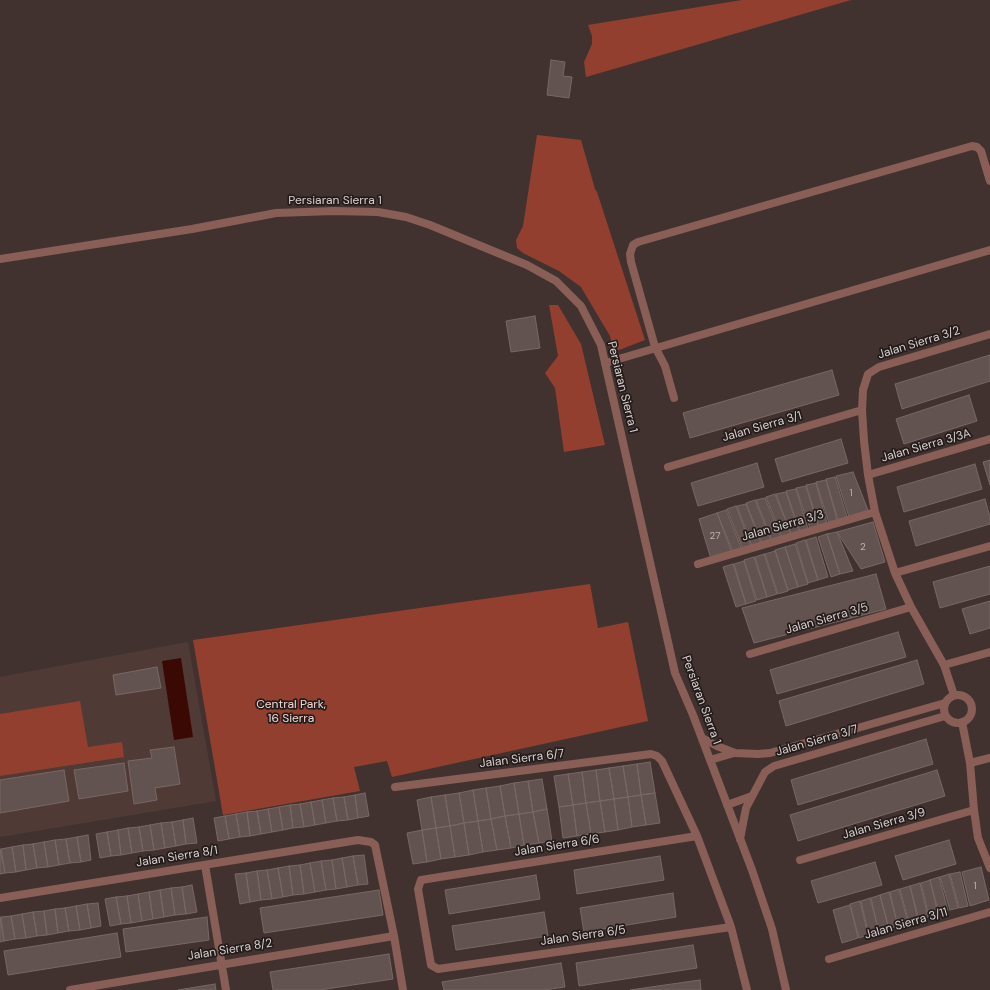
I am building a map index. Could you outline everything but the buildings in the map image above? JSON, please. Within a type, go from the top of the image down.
[{"type":"street","points":[[674,398],[665,366],[655,347],[631,262],[630,249],[633,245],[638,242],[972,146],[977,147],[981,151],[990,180]]},
{"type":"street","name":"Persiaran Sierra 1","points":[[0,259],[192,229],[276,213],[334,211],[378,212],[406,217],[430,225],[527,265],[556,281],[581,306],[601,345],[675,673],[702,738],[772,929],[786,990]]},
{"type":"street","points":[[604,363],[990,250]]},
{"type":"street","name":"Jalan Sierra 3/2","points":[[954,695],[944,665],[911,607],[895,574],[875,512],[868,475],[864,441],[862,410],[863,390],[868,374],[880,367],[990,334]]},
{"type":"street","name":"Jalan Sierra 3/1","points":[[668,467],[862,410]]},
{"type":"street","name":"Jalan Sierra 3/3A","points":[[868,475],[990,440]]},
{"type":"street","name":"Jalan Sierra 3/3","points":[[698,564],[875,512]]},
{"type":"street","points":[[895,574],[990,546]]},
{"type":"street","name":"Jalan Sierra 3/5","points":[[750,654],[911,607]]},
{"type":"street","points":[[944,665],[990,652]]},
{"type":"street","points":[[954,695],[959,695],[968,699],[972,707],[970,716],[962,722],[953,722],[945,716],[945,703],[954,695]]},
{"type":"street","name":"Jalan Sierra 3/7","points":[[702,738],[735,753],[770,753],[945,703]]},
{"type":"street","name":"Jalan Sierra 3/7","points":[[740,839],[746,808],[765,772],[774,766],[945,716]]},
{"type":"street","points":[[885,720],[888,733]]},
{"type":"street","points":[[962,722],[970,763],[978,838],[989,864]]},
{"type":"street","points":[[824,737],[829,750]]},
{"type":"street","points":[[710,760],[735,753]]},
{"type":"street","points":[[770,753],[774,766]]},
{"type":"street","name":"Jalan Sierra 6/7","points":[[395,787],[651,754],[657,756],[662,762],[697,836]]},
{"type":"street","points":[[970,763],[990,758]]},
{"type":"street","points":[[727,804],[752,796]]},
{"type":"street","name":"Jalan Sierra 3/9","points":[[800,860],[974,810]]},
{"type":"street","points":[[697,836],[731,927],[747,990]]},
{"type":"street","name":"Jalan Sierra 6/6","points":[[438,970],[431,965],[418,889],[422,880],[697,836]]},
{"type":"street","name":"Jalan Sierra 8/1","points":[[0,898],[358,840],[371,842],[375,845],[394,936]]},
{"type":"street","points":[[205,865],[226,990]]},
{"type":"street","name":"Jalan Sierra 3/11","points":[[829,959],[990,912]]},
{"type":"street","name":"Jalan Sierra 6/5","points":[[438,970],[731,927]]},
{"type":"street","points":[[394,936],[403,990]]},
{"type":"street","name":"Jalan Sierra 8/2","points":[[70,990],[394,936]]},
{"type":"shaded area","points":[[188,642],[216,801],[0,837],[0,677]]},
{"type":"shaded area","points":[[181,658],[193,737],[174,740],[162,661]]},
{"type":"green space","points":[[742,0],[851,0],[586,77],[584,62],[592,44],[592,36],[588,25]]},
{"type":"green space","points":[[537,135],[581,140],[595,189],[645,340],[619,350],[613,348],[610,336],[581,287],[559,271],[523,253],[517,248],[516,240],[523,226]]},
{"type":"green space","points":[[549,305],[558,305],[581,344],[605,445],[564,452],[555,388],[545,373],[558,356]]},
{"type":"green space","name":"Central Park, 16 Sierra","points":[[590,584],[598,628],[628,622],[648,721],[392,777],[387,761],[354,767],[360,791],[223,815],[193,640]]},
{"type":"green space","points":[[80,701],[88,747],[122,742],[124,757],[0,776],[0,714]]}]
